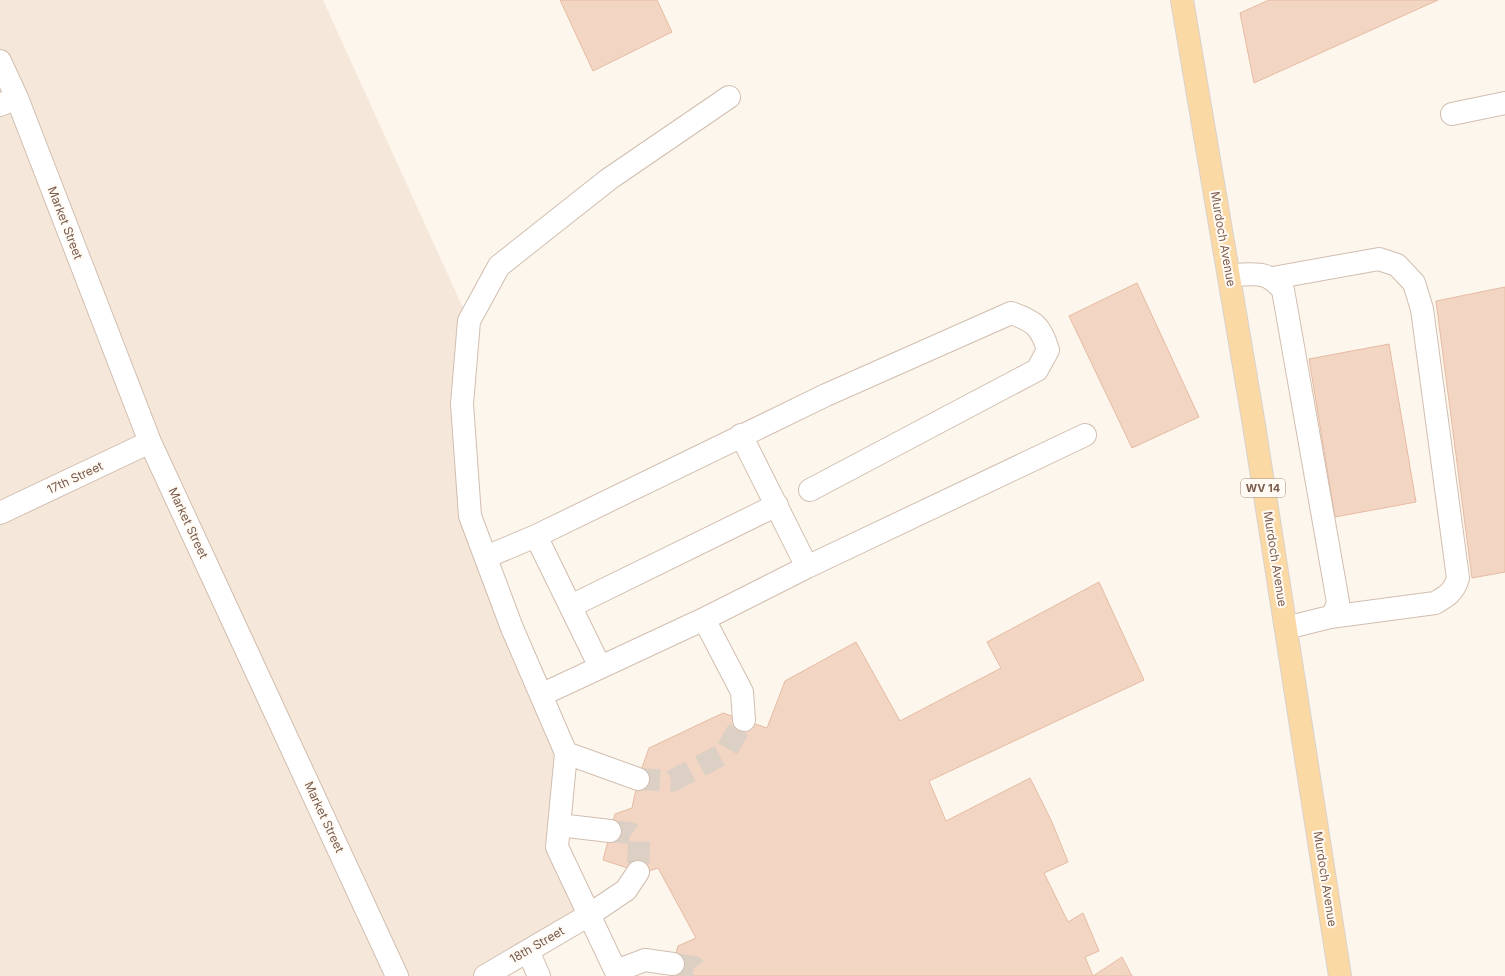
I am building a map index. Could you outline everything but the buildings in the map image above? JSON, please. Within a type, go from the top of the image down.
[{"type":"main road","name":"Murdoch Avenue","points":[[1182,0],[1230,275],[1340,976]]},
{"type":"street","name":"Market Street","points":[[0,61],[8,102],[150,442],[397,976]]},
{"type":"street","points":[[673,964],[645,960],[617,974],[557,847],[566,753],[512,628],[470,516],[463,412],[469,321],[499,266],[609,179],[729,98]]},
{"type":"street","points":[[1452,114],[1505,103]]},
{"type":"street","points":[[1230,275],[1262,274],[1274,278],[1380,259],[1397,265],[1414,283],[1422,309],[1458,578],[1455,588],[1447,596],[1435,603],[1330,617],[1286,628]]},
{"type":"street","points":[[1274,278],[1283,290],[1288,308],[1338,602],[1335,611],[1330,617]]},
{"type":"street","points":[[486,557],[536,536],[826,395],[1011,313],[1029,319],[1043,333],[1048,350],[1037,370],[810,490]]},
{"type":"street","points":[[541,695],[704,619],[807,567],[1085,434]]},
{"type":"street","points":[[741,435],[807,567]]},
{"type":"street","name":"17th Street","points":[[0,513],[150,442]]},
{"type":"street","points":[[571,606],[777,505]]},
{"type":"street","points":[[536,536],[600,667]]},
{"type":"street","points":[[704,619],[742,692],[744,720]]},
{"type":"street","points":[[566,753],[638,779]]},
{"type":"street","points":[[559,825],[610,831]]},
{"type":"street","name":"18th Street","points":[[485,976],[589,915],[626,890],[638,872]]},
{"type":"street","points":[[528,951],[539,976]]},
{"type":"shaded area","points":[[0,0],[323,0],[469,321],[470,516],[566,753],[557,847],[589,915],[485,976],[0,976]]},
{"type":"tunnel","points":[[638,779],[672,781],[725,753],[744,720]]},
{"type":"tunnel","points":[[610,831],[630,833],[639,840],[638,872]]},
{"type":"tunnel","points":[[673,964],[694,967],[700,976]]}]
